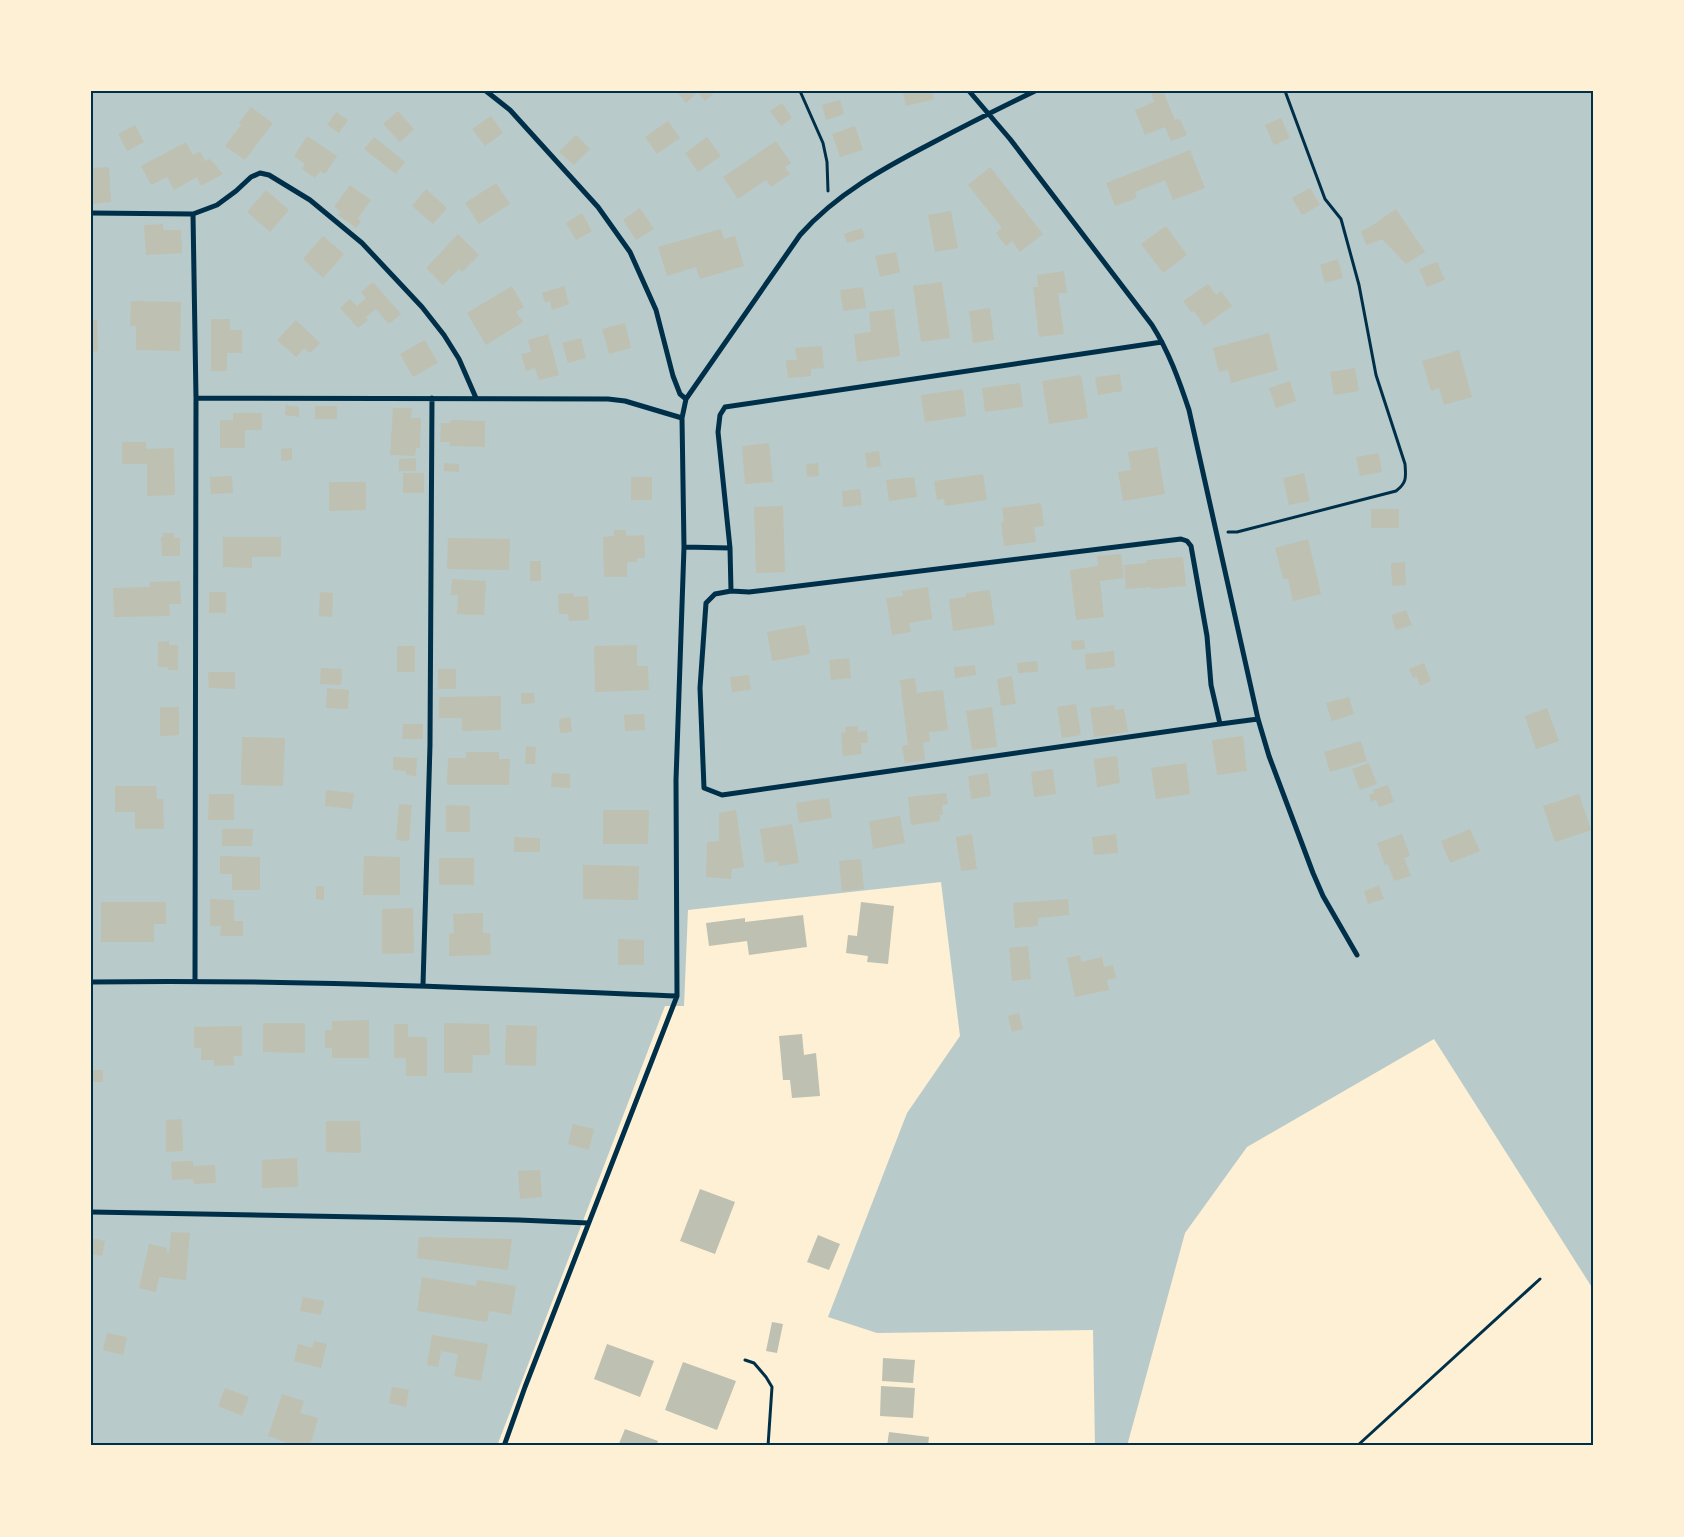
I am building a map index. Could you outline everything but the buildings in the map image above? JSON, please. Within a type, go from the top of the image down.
[{"type":"street","points":[[486,91],[510,110],[598,207],[630,252],[656,310],[673,376],[680,394],[686,399]]},
{"type":"street","points":[[504,1446],[588,1223],[677,996],[676,780],[684,547],[682,418],[686,399],[800,235],[815,218],[872,176],[988,113],[1035,91]]},
{"type":"street","points":[[973,93],[1146,317],[1162,342],[1178,375],[1189,410],[1258,718],[1269,756],[1323,896],[1357,955]]},
{"type":"street","points":[[91,213],[193,214],[217,205],[251,177],[260,173],[269,174],[310,200],[362,243],[422,307],[444,335],[459,359],[476,398]]},
{"type":"street","points":[[193,214],[196,398],[195,980]]},
{"type":"street","points":[[731,591],[730,548],[718,432],[720,414],[725,407],[1162,342]]},
{"type":"street","points":[[196,398],[608,399],[625,400],[682,418]]},
{"type":"street","points":[[423,985],[430,745],[432,398]]},
{"type":"street","points":[[1220,724],[1211,685],[1206,636],[1191,546],[1181,538],[749,592],[731,591],[715,594],[706,603],[700,688],[704,788],[722,795],[1220,724],[1258,718]]},
{"type":"street","points":[[684,547],[730,548]]},
{"type":"street","points":[[91,982],[195,980],[423,985],[677,996]]},
{"type":"street","points":[[91,1212],[588,1223]]},
{"type":"path","points":[[800,91],[823,143],[828,176],[828,207]]},
{"type":"path","points":[[1217,533],[1237,532],[1396,491],[1402,487],[1406,479],[1405,464],[1376,375],[1359,284],[1341,219],[1326,199],[1285,91]]},
{"type":"path","points":[[1357,1446],[1540,1279]]},
{"type":"path","points":[[745,1360],[754,1363],[772,1387],[768,1446]]},
{"type":"shaded area","points":[[91,91],[1593,91],[1593,1289],[1434,1039],[1247,1147],[1185,1233],[1127,1446],[1095,1446],[1093,1330],[877,1333],[828,1317],[907,1113],[960,1036],[941,882],[688,910],[684,1006],[665,1006],[497,1446],[91,1446]]}]
